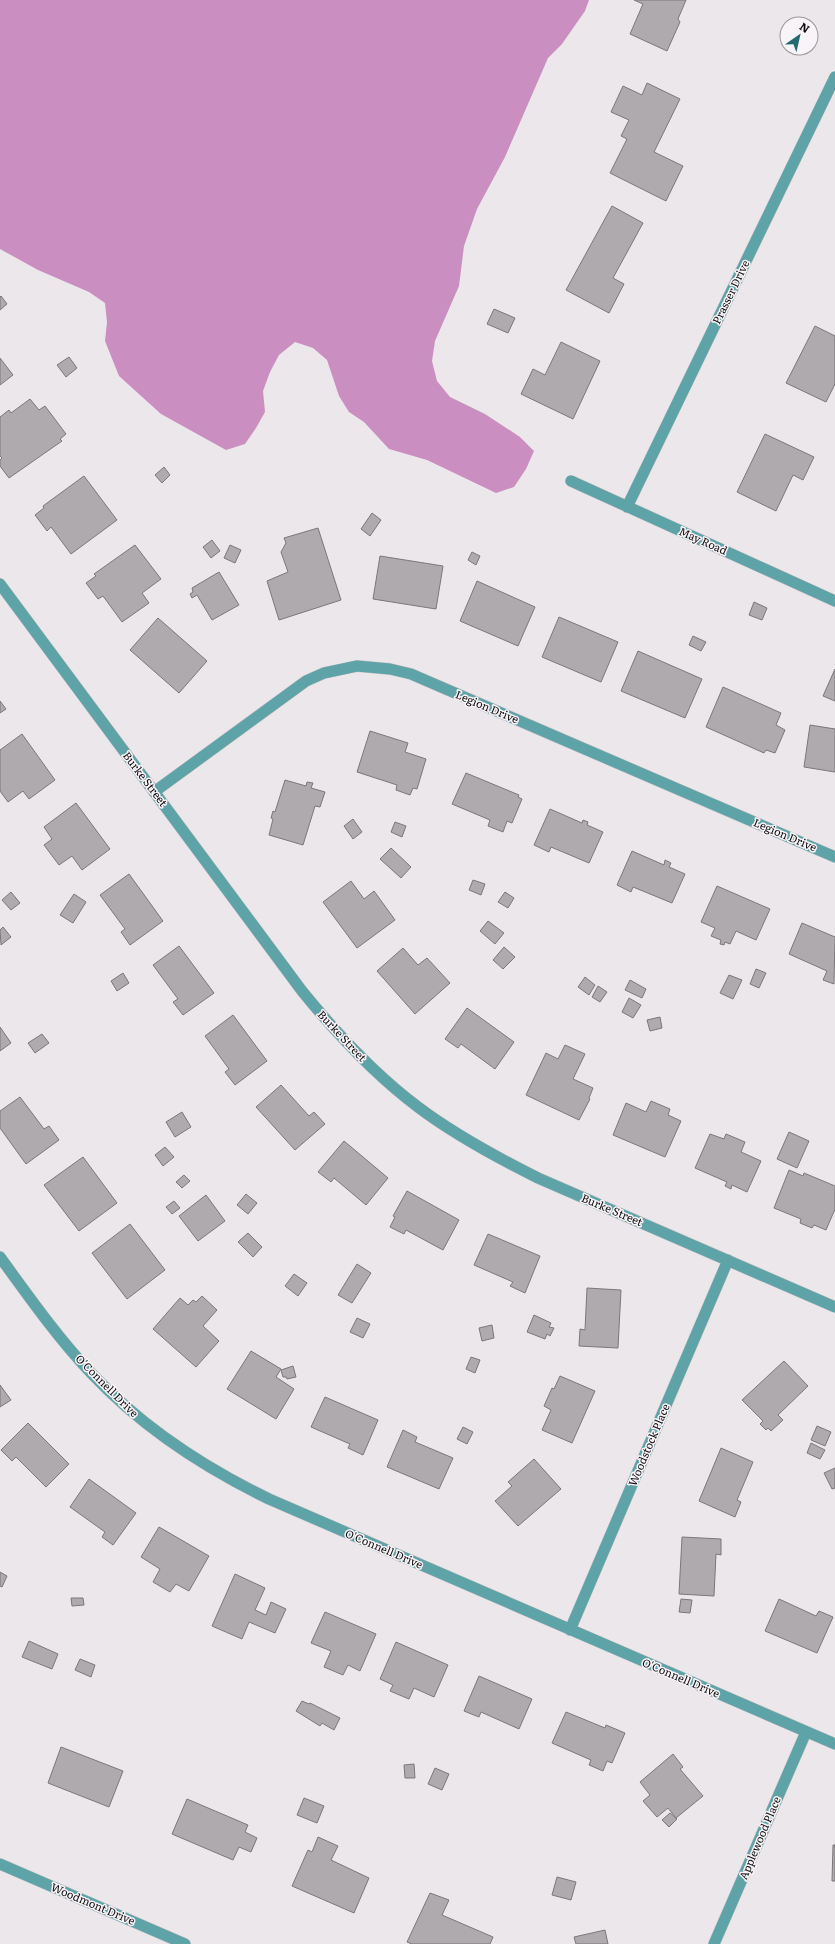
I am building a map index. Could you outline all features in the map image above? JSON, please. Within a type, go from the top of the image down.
[{"type":"street","name":"Prasser Drive","points":[[627,507],[835,77]]},
{"type":"street","name":"May Road","points":[[571,481],[835,601]]},
{"type":"street","name":"Burke Street","points":[[0,584],[302,991],[328,1023],[376,1072],[413,1103],[456,1134],[503,1161],[538,1178],[835,1307]]},
{"type":"street","name":"Legion Drive","points":[[154,792],[306,681],[340,669],[357,666],[373,667],[411,674],[835,856]]},
{"type":"street","name":"O'Connell Drive","points":[[0,1257],[46,1319],[92,1374],[146,1424],[205,1466],[269,1499],[835,1744]]},
{"type":"street","name":"Woodstock Place","points":[[570,1630],[728,1260]]},
{"type":"street","name":"Applewood Place","points":[[714,1944],[806,1732]]},
{"type":"street","name":"Woodmont Drive","points":[[0,1864],[185,1944]]},
{"type":"shaded area","points":[[0,0],[589,0],[585,11],[562,44],[548,58],[505,157],[477,209],[464,246],[459,286],[435,341],[432,361],[437,381],[450,397],[485,414],[520,437],[534,451],[526,469],[514,487],[496,493],[427,460],[389,449],[364,422],[349,412],[339,396],[327,360],[313,348],[295,342],[279,355],[270,372],[263,391],[265,412],[256,428],[245,444],[226,450],[161,414],[119,376],[105,341],[107,322],[105,303],[89,292],[38,270],[0,249]]},
{"type":"building","points":[[634,0],[686,0],[678,19],[680,22],[667,51],[630,34],[643,4]]},
{"type":"building","points":[[647,83],[680,99],[654,152],[683,166],[666,201],[610,173],[627,139],[621,136],[629,120],[611,112],[623,86],[642,95]]},
{"type":"building","points":[[612,206],[643,223],[613,278],[624,284],[609,313],[566,290]]},
{"type":"building","points":[[1,296],[7,304],[0,310],[0,297]]},
{"type":"building","points":[[494,309],[515,318],[508,333],[487,324]]},
{"type":"building","points":[[815,326],[835,336],[835,384],[826,402],[786,383]]},
{"type":"building","points":[[561,342],[600,361],[573,419],[521,394],[533,369],[545,375]]},
{"type":"building","points":[[69,357],[77,368],[66,377],[57,365]]},
{"type":"building","points":[[0,358],[13,375],[0,385]]},
{"type":"building","points":[[30,399],[39,410],[45,406],[66,434],[60,439],[62,441],[9,478],[0,466],[0,460],[2,458],[0,456],[0,417],[9,410],[11,413]]},
{"type":"building","points":[[765,434],[814,457],[803,480],[793,475],[776,511],[737,492]]},
{"type":"building","points":[[164,467],[170,475],[162,483],[155,475]]},
{"type":"building","points":[[84,476],[117,520],[71,554],[51,527],[47,531],[35,515],[44,508],[43,506]]},
{"type":"building","points":[[372,513],[381,520],[370,536],[361,529]]},
{"type":"building","points":[[318,528],[341,600],[279,620],[267,581],[288,572],[281,552],[286,543],[284,538]]},
{"type":"building","points":[[212,540],[220,551],[211,558],[203,547]]},
{"type":"building","points":[[135,545],[161,579],[142,593],[149,603],[122,622],[103,596],[98,599],[86,583],[96,576],[94,574]]},
{"type":"building","points":[[230,545],[241,550],[235,563],[224,558]]},
{"type":"building","points":[[472,552],[480,556],[476,565],[468,560]]},
{"type":"building","points":[[380,556],[443,566],[436,609],[373,599]]},
{"type":"building","points":[[219,572],[239,605],[212,620],[197,595],[192,598],[190,594],[193,592],[192,588]]},
{"type":"building","points":[[477,581],[535,607],[518,646],[460,621]]},
{"type":"building","points":[[754,602],[767,608],[762,620],[749,615]]},
{"type":"building","points":[[559,617],[618,642],[601,682],[542,657]]},
{"type":"building","points":[[158,618],[207,661],[179,693],[130,650]]},
{"type":"building","points":[[693,636],[706,642],[701,651],[689,645]]},
{"type":"building","points":[[638,651],[702,679],[685,718],[621,691]]},
{"type":"building","points":[[835,669],[835,701],[823,696]]},
{"type":"building","points":[[723,687],[781,713],[776,725],[785,730],[775,753],[766,750],[764,753],[706,727]]},
{"type":"building","points":[[0,701],[6,709],[0,713]]},
{"type":"building","points":[[810,725],[835,729],[835,772],[804,767]]},
{"type":"building","points":[[370,731],[408,743],[405,752],[426,759],[417,789],[413,788],[410,795],[396,790],[397,785],[357,772]]},
{"type":"building","points":[[22,734],[55,780],[29,799],[23,791],[8,802],[0,791],[0,750]]},
{"type":"building","points":[[466,773],[519,795],[518,797],[522,799],[512,823],[507,821],[503,832],[488,826],[490,820],[452,804]]},
{"type":"building","points":[[285,780],[306,786],[307,782],[313,783],[311,788],[325,792],[320,807],[315,806],[303,845],[269,835],[273,819],[271,818],[273,811],[275,812]]},
{"type":"building","points":[[76,803],[110,849],[82,870],[72,856],[59,865],[44,845],[52,839],[44,827]]},
{"type":"building","points":[[550,809],[582,823],[583,820],[588,822],[587,825],[603,832],[589,863],[551,847],[549,852],[534,845]]},
{"type":"building","points":[[353,819],[362,832],[353,839],[344,826]]},
{"type":"building","points":[[395,822],[406,826],[402,837],[391,832]]},
{"type":"building","points":[[391,848],[411,867],[401,878],[380,859]]},
{"type":"building","points":[[632,851],[664,865],[665,860],[671,863],[669,867],[685,874],[672,903],[633,887],[631,892],[617,885]]},
{"type":"building","points":[[129,874],[163,921],[130,945],[121,932],[125,929],[100,895]]},
{"type":"building","points":[[473,880],[485,884],[481,895],[469,890]]},
{"type":"building","points":[[351,881],[364,899],[374,891],[395,920],[357,948],[323,902]]},
{"type":"building","points":[[717,886],[770,909],[756,940],[736,931],[730,944],[725,942],[724,945],[720,944],[721,940],[711,936],[715,928],[701,922]]},
{"type":"building","points":[[11,892],[20,903],[11,910],[2,900]]},
{"type":"building","points":[[505,892],[514,898],[508,908],[498,902]]},
{"type":"building","points":[[74,894],[86,902],[73,923],[60,915]]},
{"type":"building","points":[[488,921],[504,933],[495,944],[480,931]]},
{"type":"building","points":[[802,923],[835,937],[834,984],[823,980],[827,971],[789,954]]},
{"type":"building","points":[[3,927],[11,937],[1,945],[0,930]]},
{"type":"building","points":[[179,946],[214,993],[183,1015],[173,1002],[178,999],[153,965]]},
{"type":"building","points":[[504,947],[515,957],[503,969],[493,960]]},
{"type":"building","points":[[403,948],[418,965],[427,958],[450,983],[415,1014],[377,971]]},
{"type":"building","points":[[756,969],[766,973],[759,988],[750,984]]},
{"type":"building","points":[[123,973],[129,983],[117,991],[111,981]]},
{"type":"building","points":[[729,975],[742,980],[733,999],[720,993]]},
{"type":"building","points":[[585,977],[595,985],[589,995],[578,987]]},
{"type":"building","points":[[630,980],[646,989],[642,998],[625,990]]},
{"type":"building","points":[[598,986],[607,992],[600,1002],[592,997]]},
{"type":"building","points":[[629,998],[641,1005],[633,1018],[622,1012]]},
{"type":"building","points":[[467,1008],[514,1042],[495,1069],[461,1044],[458,1048],[445,1039]]},
{"type":"building","points":[[233,1015],[267,1061],[235,1085],[225,1072],[229,1069],[205,1036]]},
{"type":"building","points":[[660,1017],[662,1028],[650,1031],[647,1020]]},
{"type":"building","points":[[0,1027],[11,1043],[0,1051]]},
{"type":"building","points":[[42,1034],[49,1043],[35,1053],[28,1043]]},
{"type":"building","points":[[565,1045],[585,1054],[573,1079],[593,1088],[589,1098],[590,1099],[579,1120],[526,1095],[546,1053],[558,1059]]},
{"type":"building","points":[[281,1085],[309,1116],[314,1112],[325,1124],[295,1150],[256,1107]]},
{"type":"building","points":[[20,1097],[44,1129],[49,1126],[59,1140],[26,1164],[0,1128],[0,1111]]},
{"type":"building","points":[[651,1101],[670,1109],[668,1115],[681,1121],[665,1157],[613,1135],[626,1103],[646,1112]]},
{"type":"building","points":[[182,1112],[191,1127],[175,1137],[166,1122]]},
{"type":"building","points":[[789,1132],[809,1141],[797,1168],[777,1159]]},
{"type":"building","points":[[710,1134],[724,1139],[726,1134],[745,1142],[741,1152],[761,1161],[747,1192],[732,1185],[731,1189],[725,1186],[727,1182],[695,1168]]},
{"type":"building","points":[[344,1141],[388,1178],[366,1205],[334,1178],[331,1182],[318,1172]]},
{"type":"building","points":[[165,1147],[174,1157],[163,1166],[155,1155]]},
{"type":"building","points":[[83,1157],[117,1203],[79,1231],[44,1185]]},
{"type":"building","points":[[789,1170],[803,1176],[804,1173],[835,1186],[835,1209],[826,1230],[814,1225],[812,1228],[800,1223],[801,1219],[774,1208]]},
{"type":"building","points":[[184,1175],[190,1181],[182,1188],[176,1182]]},
{"type":"building","points":[[407,1191],[459,1220],[443,1250],[406,1230],[404,1234],[390,1227],[395,1217],[393,1216]]},
{"type":"building","points":[[246,1194],[257,1203],[248,1214],[237,1205]]},
{"type":"building","points":[[206,1195],[225,1221],[198,1241],[179,1216]]},
{"type":"building","points":[[174,1201],[180,1208],[172,1214],[166,1207]]},
{"type":"building","points":[[130,1224],[165,1270],[127,1299],[92,1253]]},
{"type":"building","points":[[248,1233],[262,1247],[253,1257],[238,1242]]},
{"type":"building","points":[[488,1234],[540,1256],[525,1293],[510,1286],[513,1282],[474,1265]]},
{"type":"building","points":[[357,1264],[371,1273],[352,1303],[338,1295]]},
{"type":"building","points":[[294,1274],[307,1283],[298,1296],[285,1286]]},
{"type":"building","points":[[587,1288],[621,1290],[618,1348],[579,1346],[580,1329],[585,1330]]},
{"type":"building","points":[[202,1296],[217,1310],[203,1326],[219,1341],[196,1367],[153,1329],[180,1298],[188,1305],[193,1300],[196,1302]]},
{"type":"building","points":[[534,1315],[551,1323],[549,1327],[554,1328],[550,1336],[547,1334],[545,1339],[527,1332]]},
{"type":"building","points":[[357,1318],[370,1324],[363,1338],[350,1332]]},
{"type":"building","points":[[492,1325],[494,1338],[482,1341],[479,1328]]},
{"type":"building","points":[[251,1351],[281,1369],[276,1377],[294,1389],[276,1419],[227,1389]]},
{"type":"building","points":[[471,1357],[480,1360],[475,1373],[466,1369]]},
{"type":"building","points":[[784,1361],[808,1386],[778,1415],[783,1420],[771,1431],[768,1428],[766,1430],[760,1424],[763,1421],[742,1400]]},
{"type":"building","points":[[293,1366],[296,1377],[287,1379],[286,1377],[283,1377],[281,1370]]},
{"type":"building","points":[[560,1376],[595,1391],[572,1443],[542,1430],[551,1410],[544,1406],[552,1388],[554,1389]]},
{"type":"building","points":[[0,1385],[11,1400],[0,1407]]},
{"type":"building","points":[[325,1397],[378,1420],[363,1455],[348,1448],[350,1444],[311,1427]]},
{"type":"building","points":[[28,1423],[69,1464],[46,1487],[16,1457],[12,1461],[1,1450]]},
{"type":"building","points":[[817,1426],[831,1432],[825,1446],[811,1440]]},
{"type":"building","points":[[463,1427],[473,1432],[467,1444],[457,1439]]},
{"type":"building","points":[[403,1430],[417,1437],[415,1442],[453,1458],[439,1489],[387,1467]]},
{"type":"building","points":[[811,1443],[825,1450],[820,1459],[807,1453]]},
{"type":"building","points":[[721,1448],[753,1462],[737,1500],[741,1502],[735,1517],[699,1501]]},
{"type":"building","points":[[534,1459],[561,1489],[518,1526],[495,1501],[512,1486],[508,1482]]},
{"type":"building","points":[[835,1468],[835,1488],[832,1489],[824,1473]]},
{"type":"building","points":[[89,1479],[136,1513],[113,1545],[102,1537],[105,1532],[70,1507]]},
{"type":"building","points":[[159,1527],[209,1556],[189,1591],[176,1584],[170,1592],[153,1582],[160,1569],[141,1557]]},
{"type":"building","points":[[682,1537],[721,1539],[721,1555],[716,1554],[714,1596],[679,1594]]},
{"type":"building","points":[[0,1572],[7,1576],[2,1587],[0,1586]]},
{"type":"building","points":[[235,1574],[265,1588],[255,1610],[266,1615],[271,1602],[286,1609],[275,1633],[249,1622],[242,1639],[212,1626]]},
{"type":"building","points":[[71,1598],[83,1598],[84,1605],[72,1606]]},
{"type":"building","points":[[681,1599],[692,1600],[690,1613],[679,1612]]},
{"type":"building","points":[[779,1599],[816,1616],[819,1611],[833,1617],[817,1653],[765,1631]]},
{"type":"building","points":[[325,1612],[376,1634],[360,1671],[348,1665],[343,1675],[324,1667],[331,1651],[311,1643]]},
{"type":"building","points":[[29,1641],[58,1654],[52,1669],[22,1657]]},
{"type":"building","points":[[396,1642],[448,1665],[434,1697],[414,1688],[409,1699],[390,1691],[393,1685],[380,1679]]},
{"type":"building","points":[[80,1659],[95,1665],[91,1677],[75,1670]]},
{"type":"building","points":[[479,1676],[532,1699],[519,1729],[481,1712],[479,1717],[464,1711]]},
{"type":"building","points":[[302,1701],[309,1704],[310,1703],[340,1718],[334,1730],[322,1723],[320,1726],[296,1711]]},
{"type":"building","points":[[566,1712],[605,1728],[606,1725],[625,1733],[612,1763],[607,1761],[603,1771],[589,1765],[591,1760],[552,1743]]},
{"type":"building","points":[[61,1747],[123,1771],[109,1807],[48,1783]]},
{"type":"building","points":[[673,1754],[683,1767],[680,1769],[703,1796],[676,1818],[668,1808],[657,1817],[643,1801],[650,1795],[640,1782]]},
{"type":"building","points":[[414,1764],[415,1778],[405,1778],[404,1765]]},
{"type":"building","points":[[435,1768],[449,1774],[442,1790],[428,1784]]},
{"type":"building","points":[[304,1798],[324,1806],[317,1823],[297,1815]]},
{"type":"building","points":[[187,1799],[248,1825],[245,1832],[257,1838],[251,1852],[239,1847],[233,1860],[172,1834]]},
{"type":"building","points":[[670,1813],[677,1819],[669,1827],[662,1820]]},
{"type":"building","points":[[318,1837],[338,1846],[331,1860],[369,1878],[354,1913],[292,1886],[308,1850],[312,1852]]},
{"type":"building","points":[[833,1845],[835,1845],[835,1881],[832,1881]]},
{"type":"building","points":[[557,1877],[576,1882],[571,1900],[552,1895]]},
{"type":"building","points":[[430,1893],[449,1900],[442,1915],[493,1937],[490,1944],[412,1944],[407,1942]]},
{"type":"building","points":[[605,1930],[608,1944],[576,1944],[574,1937]]}]
